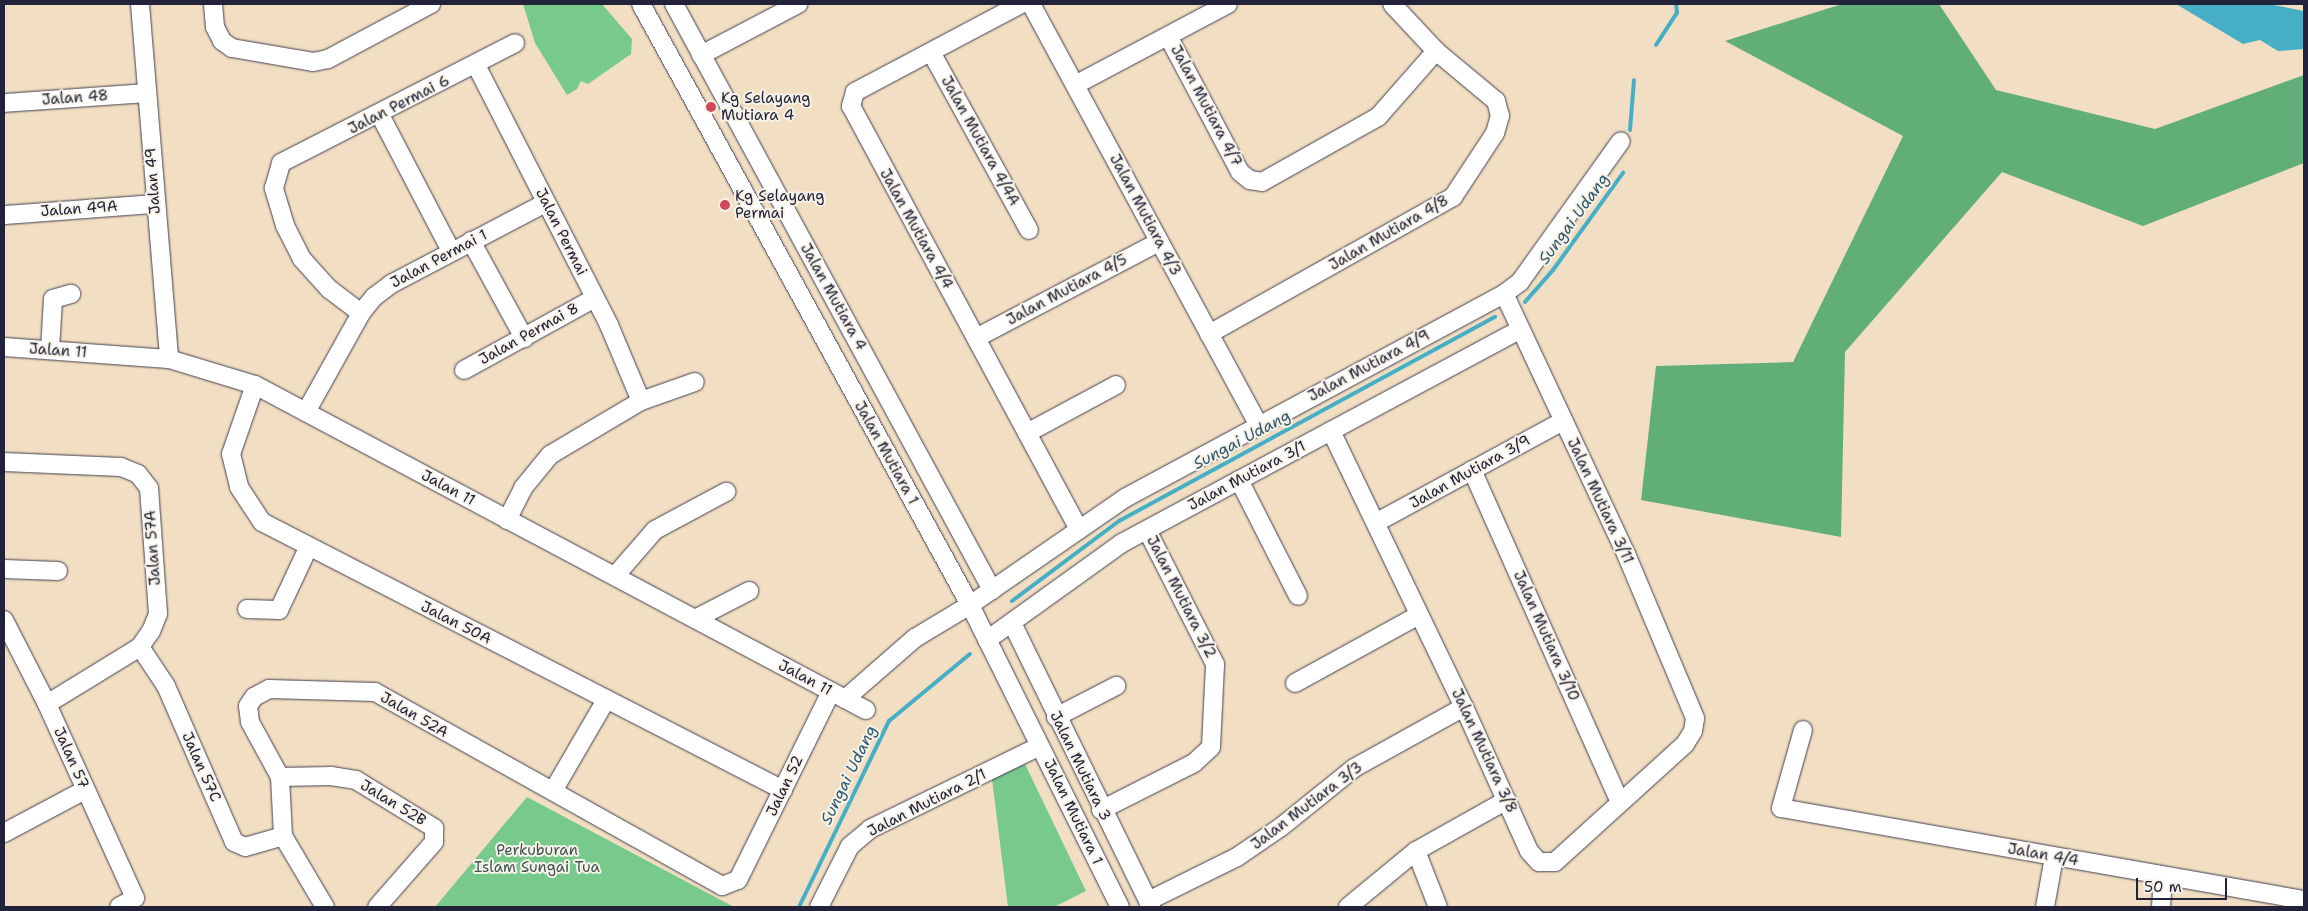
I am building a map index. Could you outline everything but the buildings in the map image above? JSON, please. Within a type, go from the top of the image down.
[{"type":"street","name":"Jalan 49","points":[[140,4],[154,204],[169,359]]},
{"type":"street","points":[[212,4],[215,28],[222,41],[232,48],[313,62],[328,59],[431,4]]},
{"type":"street","name":"Jalan Mutiara 1","points":[[642,4],[970,605],[1120,907]]},
{"type":"street","name":"Jalan Mutiara 4","points":[[674,4],[992,590]]},
{"type":"street","points":[[701,55],[798,4]]},
{"type":"street","name":"Jalan Mutiara 4/4","points":[[1021,4],[855,92],[851,106],[1079,530]]},
{"type":"street","name":"Jalan Mutiara 4/3","points":[[1031,4],[1258,425]]},
{"type":"street","points":[[1075,86],[1228,4]]},
{"type":"street","name":"Jalan Mutiara 4/8","points":[[1209,334],[1453,197],[1495,133],[1500,116],[1496,101],[1436,51],[1392,4]]},
{"type":"street","name":"Jalan Mutiara 4/7","points":[[1168,36],[1240,172],[1250,180],[1262,182],[1378,116],[1436,51]]},
{"type":"street","name":"Jalan Permai 6","points":[[361,313],[330,290],[302,259],[285,225],[274,188],[281,163],[380,115],[515,43]]},
{"type":"street","name":"Jalan Mutiara 4/4A","points":[[931,52],[1028,230]]},
{"type":"street","name":"Jalan Permai","points":[[476,65],[595,298],[641,401]]},
{"type":"street","name":"Jalan 48","points":[[4,103],[146,93]]},
{"type":"street","points":[[380,115],[451,251]]},
{"type":"street","name":"Jalan Mutiara 4/9","points":[[838,696],[915,638],[970,605],[1125,498],[1504,294],[1520,282],[1621,141]]},
{"type":"street","name":"Jalan Permai 1","points":[[306,412],[361,313],[391,284],[545,203]]},
{"type":"street","name":"Jalan 49A","points":[[4,215],[154,204]]},
{"type":"street","points":[[471,241],[524,338]]},
{"type":"street","name":"Jalan Mutiara 4/5","points":[[976,338],[1159,242]]},
{"type":"street","points":[[50,350],[53,299],[71,294]]},
{"type":"street","name":"Jalan Mutiara 3/11","points":[[1504,294],[1519,330],[1627,556],[1692,709]]},
{"type":"street","name":"Jalan Permai 8","points":[[464,370],[595,298]]},
{"type":"street","name":"Jalan Mutiara 3/1","points":[[987,640],[1122,543],[1519,330]]},
{"type":"street","name":"Jalan 11","points":[[4,347],[169,359],[255,385],[866,710]]},
{"type":"street","points":[[507,520],[523,488],[550,455],[641,401],[695,382]]},
{"type":"street","points":[[1027,433],[1116,384]]},
{"type":"street","name":"Jalan 50A","points":[[255,385],[231,454],[239,487],[262,522],[308,548],[783,790]]},
{"type":"street","name":"Jalan Mutiara 3/9","points":[[1377,522],[1563,421]]},
{"type":"street","name":"Jalan Mutiara 3/8","points":[[1331,431],[1377,522],[1534,859],[1545,864],[1555,862],[1691,738],[1694,724],[1692,709]]},
{"type":"street","name":"Jalan 57A","points":[[4,462],[121,467],[138,474],[149,488],[158,614],[140,647],[47,704]]},
{"type":"street","name":"Jalan Mutiara 3/10","points":[[1472,470],[1620,802]]},
{"type":"street","points":[[1239,480],[1298,596]]},
{"type":"street","points":[[614,576],[655,530],[726,492]]},
{"type":"street","name":"Jalan Mutiara 3/2","points":[[1101,810],[1194,763],[1211,747],[1215,664],[1147,530]]},
{"type":"street","points":[[247,609],[279,610],[308,548]]},
{"type":"street","points":[[4,569],[58,571]]},
{"type":"street","points":[[695,619],[749,591]]},
{"type":"street","points":[[1295,683],[1419,615]]},
{"type":"street","name":"Jalan 57","points":[[4,620],[47,704],[135,898],[119,907]]},
{"type":"street","name":"Jalan Mutiara 3","points":[[1012,623],[1101,810],[1149,904]]},
{"type":"street","name":"Jalan 57C","points":[[140,647],[166,686],[234,842],[245,847],[283,836]]},
{"type":"street","points":[[1056,717],[1116,686]]},
{"type":"street","name":"Jalan 52A","points":[[325,907],[283,836],[280,777],[250,722],[248,706],[254,697],[269,689],[375,692],[722,886],[738,880]]},
{"type":"street","name":"Jalan 52","points":[[738,880],[783,790],[838,696]]},
{"type":"street","points":[[553,791],[606,700]]},
{"type":"street","name":"Jalan Mutiara 3/3","points":[[1149,904],[1237,857],[1281,828],[1354,768],[1464,707]]},
{"type":"street","name":"Jalan 4/4","points":[[1803,730],[1781,808],[2164,877],[2260,900],[2304,900]]},
{"type":"street","name":"Jalan Mutiara 2/1","points":[[819,907],[850,846],[870,829],[1040,746]]},
{"type":"street","name":"Jalan 52B","points":[[280,777],[331,776],[356,780],[434,828],[434,842],[377,907]]},
{"type":"street","points":[[4,833],[85,790]]},
{"type":"street","points":[[1348,907],[1416,851],[1507,800]]},
{"type":"street","points":[[1416,851],[1438,907]]},
{"type":"street","points":[[2045,907],[2054,857]]},
{"type":"street","points":[[2162,907],[2164,877]]},
{"type":"green space","points":[[523,4],[602,4],[632,39],[631,54],[588,84],[581,81],[577,89],[567,95],[535,43]]},
{"type":"green space","points":[[1842,4],[1939,4],[1996,90],[2155,129],[2304,75],[2304,163],[2143,226],[2002,172],[1845,352],[1841,537],[1641,500],[1656,366],[1793,362],[1903,136],[1725,41]]},
{"type":"green space","points":[[1025,764],[1086,891],[1054,907],[1008,907],[992,779]]},
{"type":"green space","name":"Perkuburan Islam Sungai Tua","points":[[527,797],[734,907],[435,907]]},
{"type":"water","points":[[2176,4],[2269,4],[2304,11],[2304,49],[2278,51],[2260,40],[2243,44]]},
{"type":"waterway","name":"Sungai Udang","points":[[1656,45],[1677,13],[1676,4]]},
{"type":"waterway","name":"Sungai Udang","points":[[1630,130],[1634,80]]},
{"type":"waterway","name":"Sungai Udang","points":[[1525,302],[1553,270],[1623,173]]},
{"type":"waterway","name":"Sungai Udang","points":[[1012,601],[1119,521],[1495,317]]},
{"type":"waterway","name":"Sungai Udang","points":[[799,907],[889,721],[970,654]]},
{"type":"place","name":"Kg Selayang Mutiara 4","points":[[711,107]]},
{"type":"place","name":"Kg Selayang Permai","points":[[725,205]]}]
